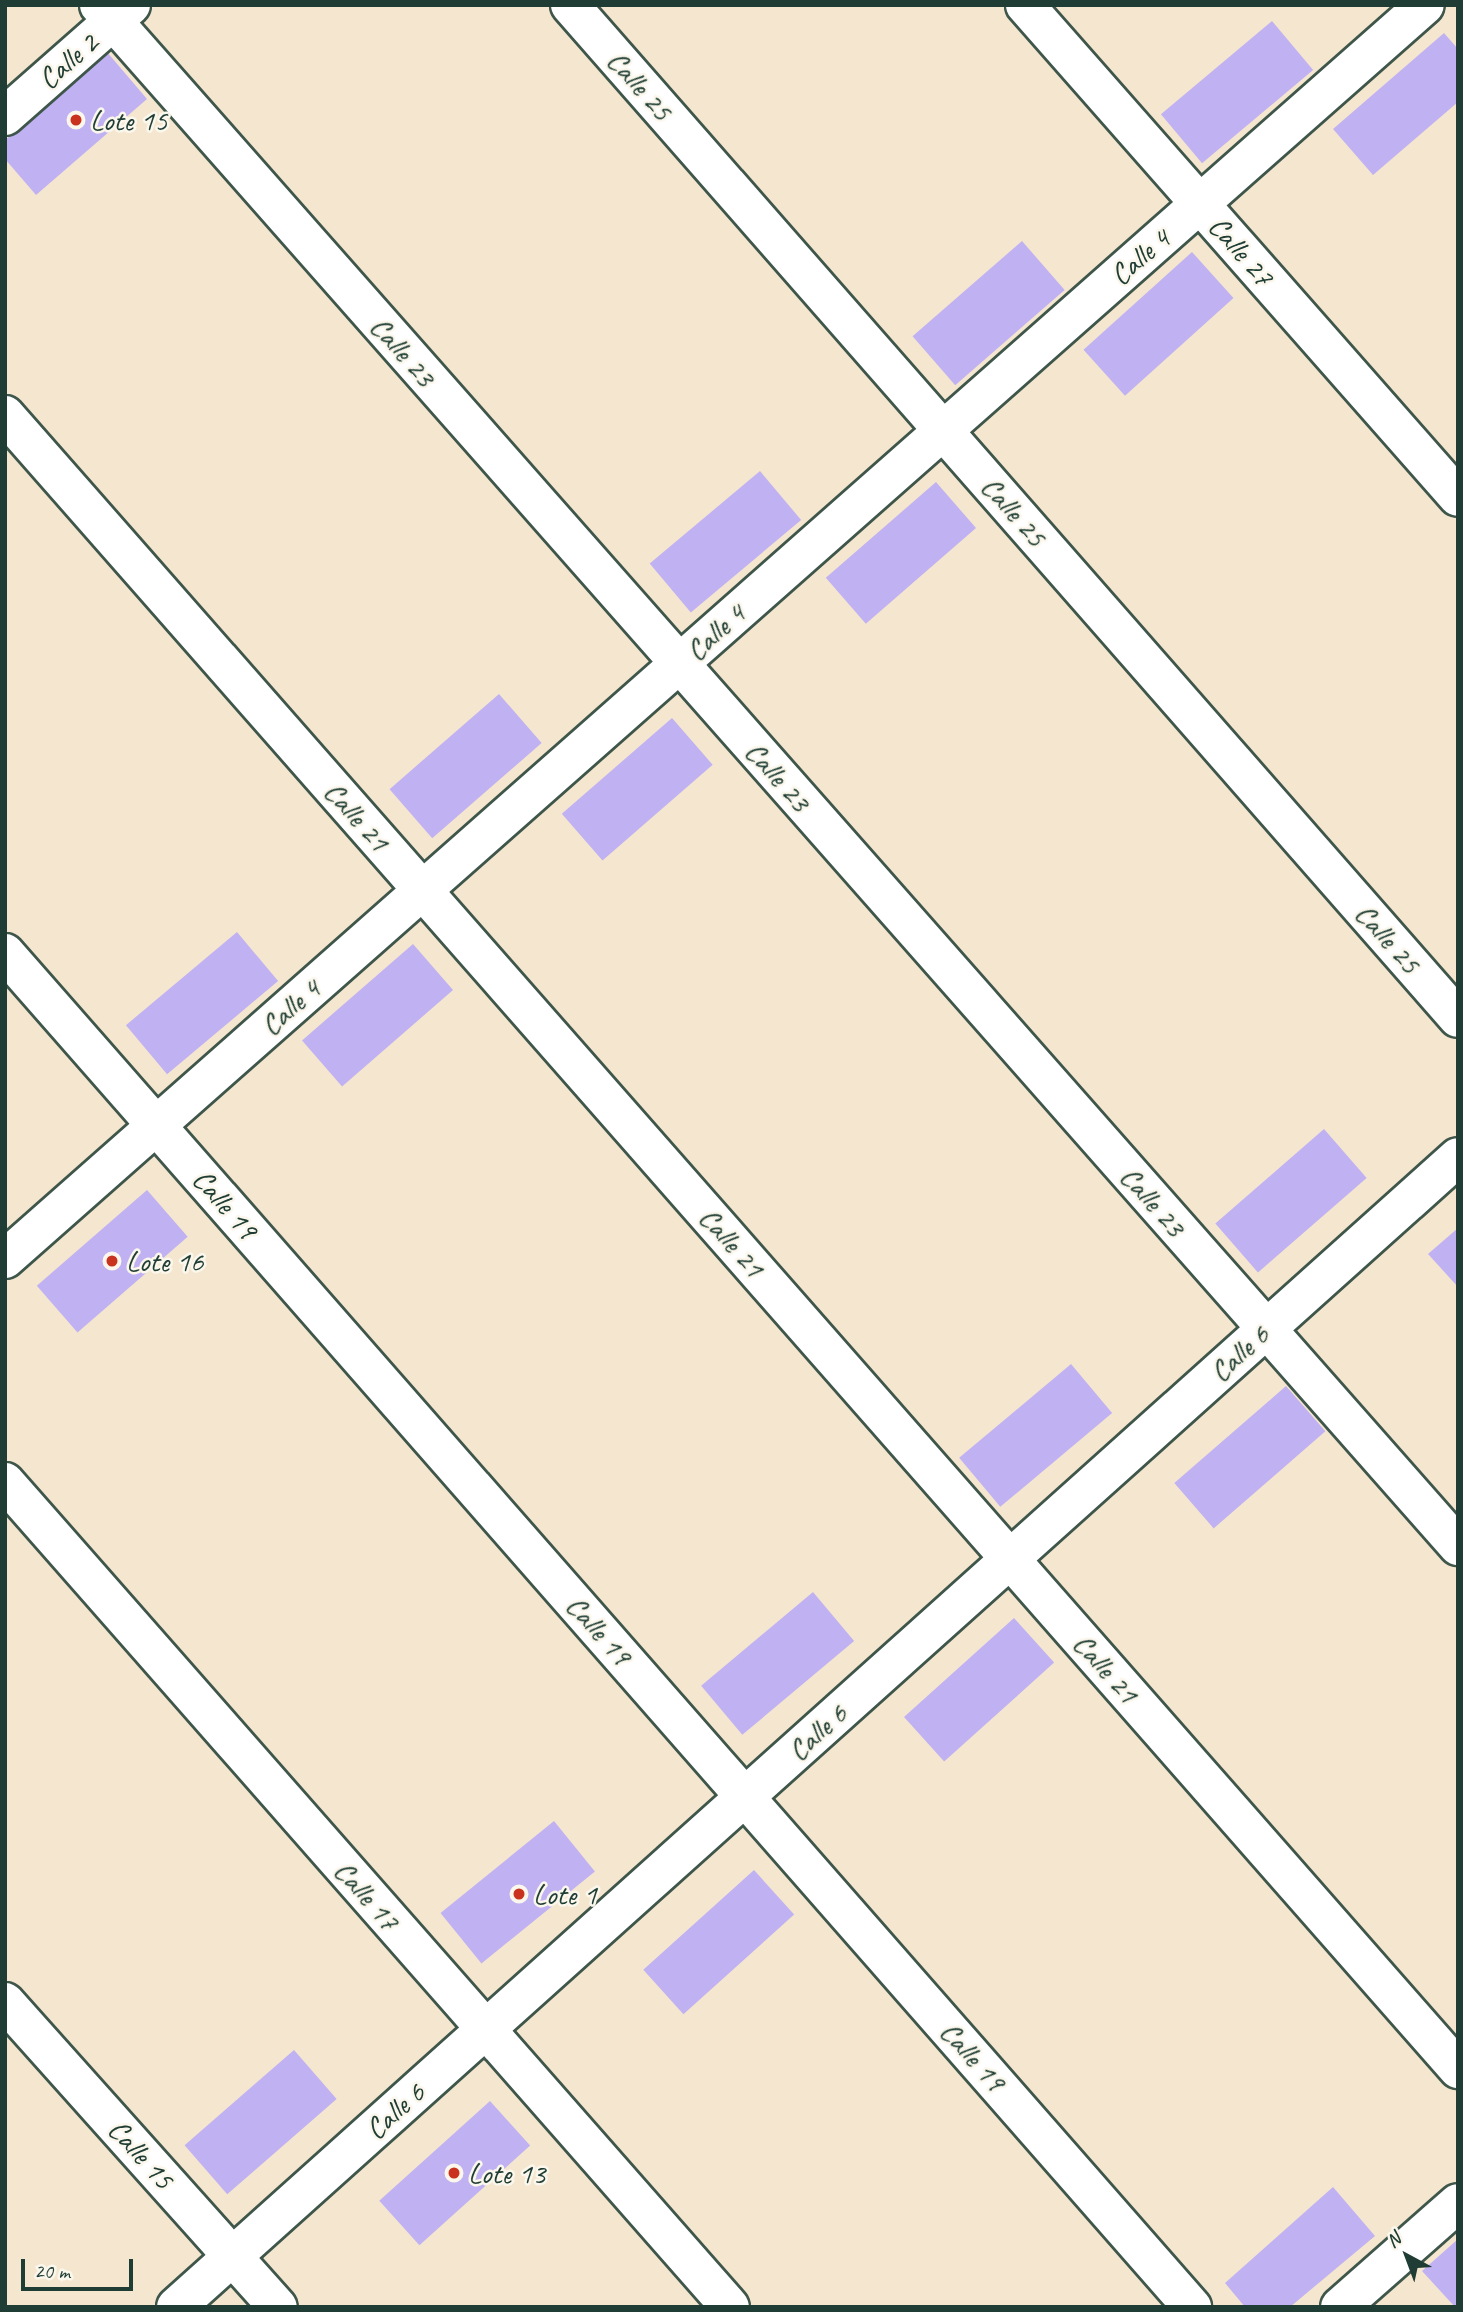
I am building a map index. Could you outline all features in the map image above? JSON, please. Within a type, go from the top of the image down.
[{"type":"street","name":"Calle 25","points":[[570,5],[1458,1018]]},
{"type":"street","name":"Calle 27","points":[[1025,5],[1458,498]]},
{"type":"street","name":"Calle 4","points":[[5,1259],[1425,5]]},
{"type":"street","name":"Calle 2","points":[[5,116],[114,11]]},
{"type":"street","name":"Calle 23","points":[[114,11],[679,664],[1458,1546]]},
{"type":"street","name":"Calle 21","points":[[5,415],[1458,2069]]},
{"type":"street","name":"Calle 19","points":[[5,953],[1192,2307]]},
{"type":"street","name":"Calle 6","points":[[176,2307],[1458,1157]]},
{"type":"street","name":"Calle 17","points":[[5,1482],[730,2307]]},
{"type":"street","name":"Calle 15","points":[[5,2002],[278,2307]]},
{"type":"street","points":[[1340,2307],[1458,2203]]},
{"type":"building","points":[[1272,21],[1313,70],[1202,163],[1161,114]]},
{"type":"building","points":[[1444,33],[1458,49],[1458,102],[1373,175],[1333,129]]},
{"type":"building","name":"Lote 15","points":[[107,52],[147,99],[36,195],[5,159],[5,140]]},
{"type":"building","points":[[1022,241],[1065,290],[955,385],[913,336]]},
{"type":"building","points":[[1192,252],[1233,298],[1125,396],[1084,350]]},
{"type":"building","points":[[760,471],[801,520],[691,613],[650,564]]},
{"type":"building","points":[[936,482],[976,528],[866,624],[826,578]]},
{"type":"building","points":[[499,694],[542,743],[432,838],[390,789]]},
{"type":"building","points":[[672,718],[713,765],[602,861],[562,814]]},
{"type":"building","points":[[237,932],[278,981],[167,1074],[126,1025]]},
{"type":"building","points":[[413,944],[453,990],[342,1086],[302,1040]]},
{"type":"building","points":[[1324,1129],[1367,1178],[1258,1273],[1215,1223]]},
{"type":"building","name":"Lote 16","points":[[147,1190],[188,1237],[77,1333],[37,1286]]},
{"type":"building","points":[[1458,1228],[1458,1287],[1428,1254]]},
{"type":"building","points":[[1071,1364],[1112,1413],[1000,1507],[959,1458]]},
{"type":"building","points":[[1286,1386],[1325,1431],[1214,1528],[1174,1483]]},
{"type":"building","points":[[813,1592],[854,1641],[742,1735],[701,1686]]},
{"type":"building","points":[[1014,1618],[1054,1663],[944,1762],[904,1717]]},
{"type":"building","name":"Lote 1","points":[[554,1821],[595,1872],[481,1963],[441,1913]]},
{"type":"building","points":[[754,1870],[794,1915],[683,2014],[643,1970]]},
{"type":"building","points":[[294,2050],[337,2099],[227,2194],[185,2145]]},
{"type":"building","name":"Lote 13","points":[[490,2101],[530,2146],[419,2245],[379,2201]]},
{"type":"building","points":[[1333,2187],[1375,2236],[1290,2307],[1245,2307],[1225,2283]]},
{"type":"building","points":[[1458,2239],[1458,2307],[1455,2307],[1422,2271]]},
{"type":"place","name":"Lote 15","points":[[76,120]]},
{"type":"place","name":"Lote 16","points":[[112,1261]]},
{"type":"place","name":"Lote 1","points":[[519,1894]]},
{"type":"place","name":"Lote 13","points":[[454,2173]]}]
